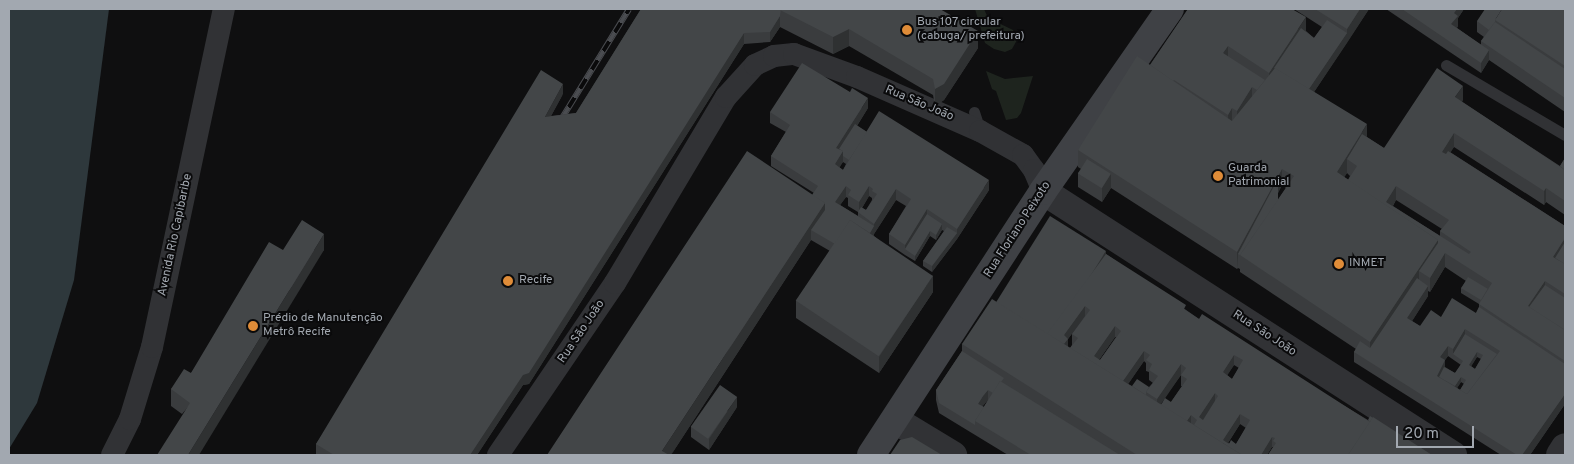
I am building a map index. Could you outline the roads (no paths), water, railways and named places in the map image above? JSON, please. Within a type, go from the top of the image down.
[{"type":"main road","name":"Rua Floriano Peixoto","points":[[871,455],[1043,191],[1170,9]]},
{"type":"street","name":"Avenida Rio Capibaribe","points":[[112,455],[130,419],[152,347],[224,9]]},
{"type":"street","name":"Rua São João","points":[[498,455],[615,283],[726,97],[755,65],[774,56],[794,54],[977,121],[1023,155],[1034,170],[1043,191],[1453,455]]},
{"type":"street","points":[[895,420],[953,455]]},
{"type":"street","points":[[1560,455],[1565,447]]},
{"type":"lane","points":[[1446,65],[1565,135]]},
{"type":"railway","points":[[557,126],[629,9]]},
{"type":"place","name":"Bus 107 circular (cabuga/ prefeitura)","points":[[907,30]]},
{"type":"place","name":"Guarda Patrimonial","points":[[1218,176]]},
{"type":"place","name":"INMET","points":[[1339,264]]},
{"type":"place","name":"Recife","points":[[508,281]]},
{"type":"place","name":"Prédio de Manutenção Metrô Recife","points":[[253,326]]}]
